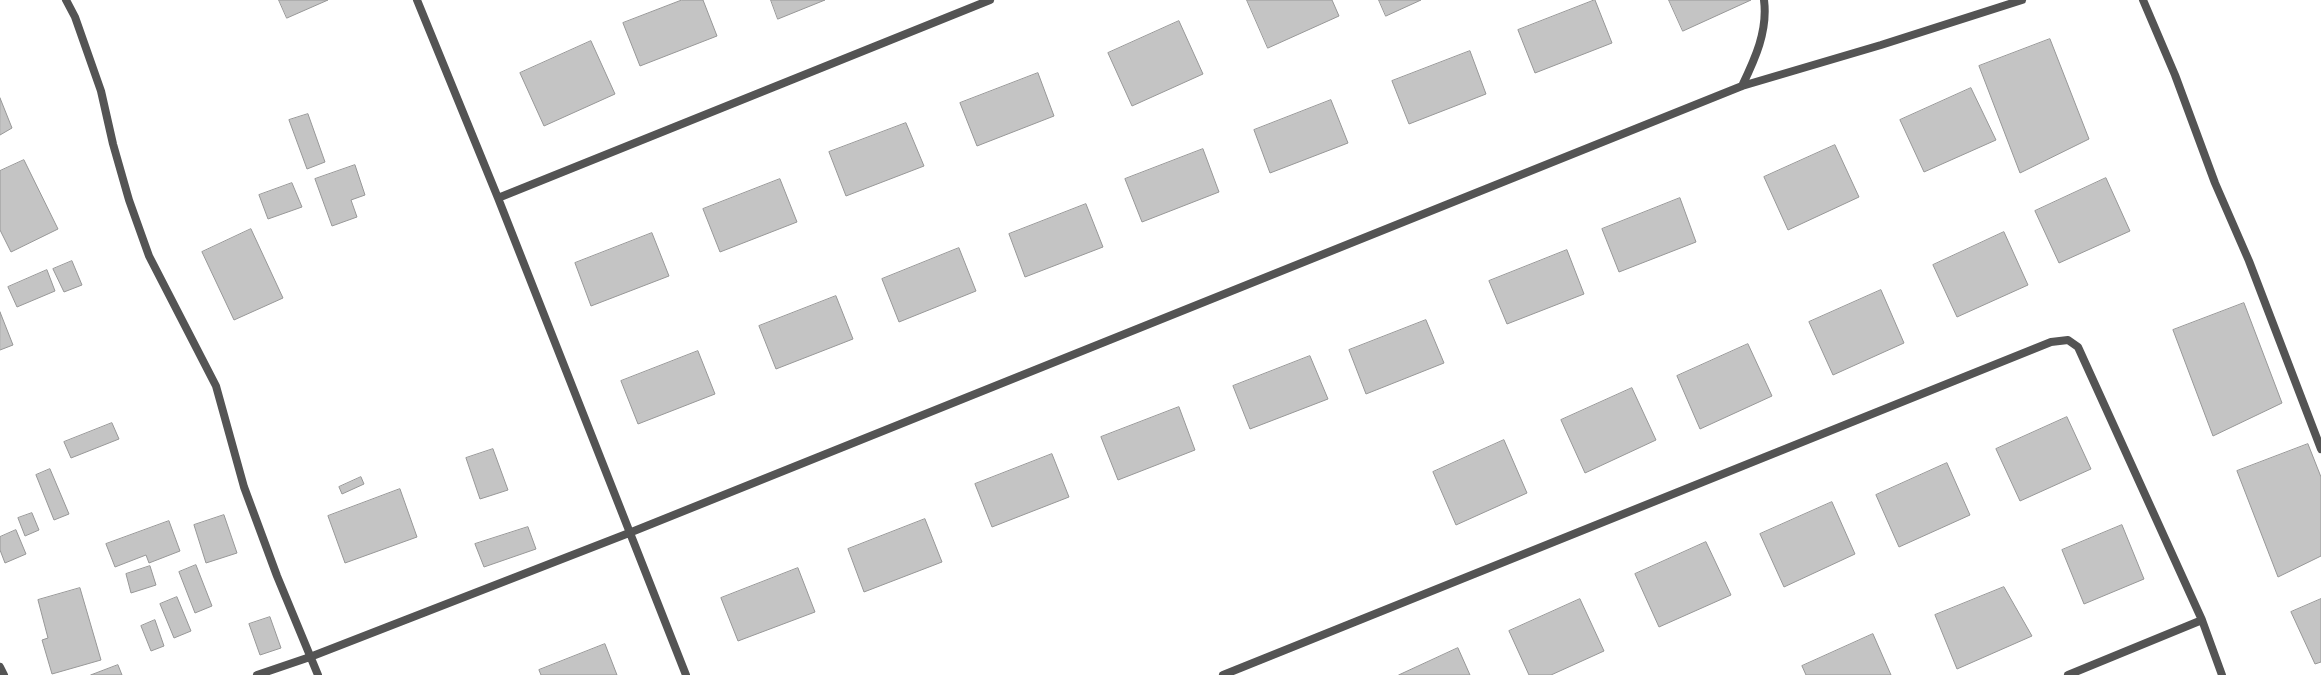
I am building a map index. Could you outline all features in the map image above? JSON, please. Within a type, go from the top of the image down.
[{"type":"street","points":[[66,0],[75,16],[101,91],[112,144],[149,256],[216,386],[244,487],[277,576],[318,675]]},
{"type":"street","points":[[416,0],[498,198],[686,675]]},
{"type":"street","points":[[498,198],[990,0]]},
{"type":"street","points":[[1742,86],[1758,53],[1764,28],[1764,0]]},
{"type":"street","points":[[257,675],[310,657],[629,533],[1742,86],[1881,45],[2022,0]]},
{"type":"street","points":[[2143,0],[2175,75],[2215,183],[2249,261],[2321,450]]},
{"type":"street","points":[[1223,675],[2051,342],[2068,340],[2078,347],[2202,620],[2222,675]]},
{"type":"street","points":[[2068,675],[2202,620]]},
{"type":"street","points":[[0,667],[4,675]]},
{"type":"building","points":[[279,0],[328,0],[287,18]]},
{"type":"building","points":[[682,0],[703,0],[717,36],[640,66],[623,23]]},
{"type":"building","points":[[771,0],[825,0],[778,19]]},
{"type":"building","points":[[1247,0],[1332,0],[1339,16],[1268,48]]},
{"type":"building","points":[[1379,0],[1421,0],[1386,16]]},
{"type":"building","points":[[1595,0],[1612,43],[1535,73],[1518,30]]},
{"type":"building","points":[[1669,0],[1751,0],[1683,31]]},
{"type":"building","points":[[1179,21],[1203,74],[1132,106],[1108,53]]},
{"type":"building","points":[[2050,39],[2089,139],[2020,173],[1979,66]]},
{"type":"building","points":[[591,41],[615,94],[544,126],[520,73]]},
{"type":"building","points":[[1470,51],[1486,94],[1409,124],[1392,81]]},
{"type":"building","points":[[1038,73],[1054,116],[977,146],[960,103]]},
{"type":"building","points":[[1971,88],[1996,140],[1924,172],[1900,120]]},
{"type":"building","points":[[0,98],[12,128],[0,135]]},
{"type":"building","points":[[1331,100],[1348,143],[1270,173],[1254,130]]},
{"type":"building","points":[[308,114],[325,162],[307,169],[289,120]]},
{"type":"building","points":[[906,123],[924,166],[846,196],[829,152]]},
{"type":"building","points":[[1835,145],[1859,197],[1788,230],[1764,177]]},
{"type":"building","points":[[1203,149],[1219,192],[1142,222],[1125,179]]},
{"type":"building","points":[[24,160],[58,229],[11,252],[0,230],[0,171]]},
{"type":"building","points":[[355,165],[365,195],[351,200],[357,217],[332,226],[315,179]]},
{"type":"building","points":[[2106,178],[2130,231],[2059,263],[2035,211]]},
{"type":"building","points":[[780,179],[797,222],[720,252],[703,209]]},
{"type":"building","points":[[292,183],[302,207],[268,219],[259,195]]},
{"type":"building","points":[[1680,198],[1696,242],[1619,272],[1602,229]]},
{"type":"building","points":[[1086,204],[1103,247],[1025,277],[1009,234]]},
{"type":"building","points":[[251,229],[283,298],[234,320],[202,252]]},
{"type":"building","points":[[2004,232],[2028,285],[1957,317],[1933,265]]},
{"type":"building","points":[[652,233],[669,276],[591,306],[575,263]]},
{"type":"building","points":[[959,248],[976,291],[899,322],[882,279]]},
{"type":"building","points":[[1567,250],[1584,294],[1507,324],[1489,281]]},
{"type":"building","points":[[72,261],[82,285],[64,292],[53,269]]},
{"type":"building","points":[[47,270],[55,291],[17,307],[8,287]]},
{"type":"building","points":[[1881,290],[1904,343],[1833,375],[1809,322]]},
{"type":"building","points":[[836,296],[853,339],[776,369],[759,326]]},
{"type":"building","points":[[2244,303],[2282,403],[2213,436],[2173,330]]},
{"type":"building","points":[[0,312],[13,345],[0,350]]},
{"type":"building","points":[[1426,320],[1444,363],[1366,394],[1349,350]]},
{"type":"building","points":[[1748,344],[1772,396],[1700,429],[1677,376]]},
{"type":"building","points":[[698,351],[715,394],[638,424],[621,381]]},
{"type":"building","points":[[1310,356],[1328,399],[1250,429],[1233,386]]},
{"type":"building","points":[[1632,388],[1656,440],[1585,473],[1561,420]]},
{"type":"building","points":[[1179,407],[1195,450],[1118,480],[1101,437]]},
{"type":"building","points":[[2067,417],[2091,469],[2020,501],[1996,449]]},
{"type":"building","points":[[112,423],[119,439],[71,458],[64,442]]},
{"type":"building","points":[[1504,440],[1527,493],[1456,525],[1433,472]]},
{"type":"building","points":[[2308,444],[2321,477],[2321,556],[2278,577],[2237,471]]},
{"type":"building","points":[[493,449],[508,490],[480,499],[466,458]]},
{"type":"building","points":[[1052,454],[1069,497],[992,527],[975,484]]},
{"type":"building","points":[[1947,463],[1970,515],[1899,547],[1876,495]]},
{"type":"building","points":[[50,469],[69,514],[54,520],[36,475]]},
{"type":"building","points":[[361,477],[364,484],[342,494],[339,487]]},
{"type":"building","points":[[400,489],[417,537],[345,563],[328,516]]},
{"type":"building","points":[[1832,502],[1855,554],[1784,587],[1760,534]]},
{"type":"building","points":[[32,513],[39,530],[25,536],[18,518]]},
{"type":"building","points":[[224,515],[237,553],[206,563],[194,525]]},
{"type":"building","points":[[925,519],[942,562],[864,592],[848,549]]},
{"type":"building","points":[[169,521],[180,551],[149,563],[146,555],[115,567],[106,544]]},
{"type":"building","points":[[2122,525],[2144,579],[2084,604],[2062,550]]},
{"type":"building","points":[[528,527],[536,549],[484,567],[475,544]]},
{"type":"building","points":[[16,530],[26,554],[5,563],[0,550],[0,537]]},
{"type":"building","points":[[1706,542],[1731,595],[1659,627],[1635,574]]},
{"type":"building","points":[[196,565],[212,606],[195,613],[179,572]]},
{"type":"building","points":[[150,566],[156,585],[131,593],[126,574]]},
{"type":"building","points":[[798,568],[815,612],[738,641],[721,598]]},
{"type":"building","points":[[2004,587],[2032,636],[1957,669],[1935,615]]},
{"type":"building","points":[[80,588],[101,660],[52,674],[42,640],[48,638],[38,600]]},
{"type":"building","points":[[177,597],[191,631],[174,638],[160,604]]},
{"type":"building","points":[[1580,599],[1604,651],[1551,675],[1529,675],[1509,631]]},
{"type":"building","points":[[2321,599],[2321,662],[2315,664],[2291,612]]},
{"type":"building","points":[[270,617],[281,648],[260,655],[249,624]]},
{"type":"building","points":[[155,620],[164,646],[151,651],[141,626]]},
{"type":"building","points":[[1873,634],[1891,675],[1806,675],[1802,666]]},
{"type":"building","points":[[605,644],[617,675],[541,675],[539,670]]},
{"type":"building","points":[[1458,648],[1470,675],[1399,675]]},
{"type":"building","points":[[118,665],[122,675],[91,675]]}]
